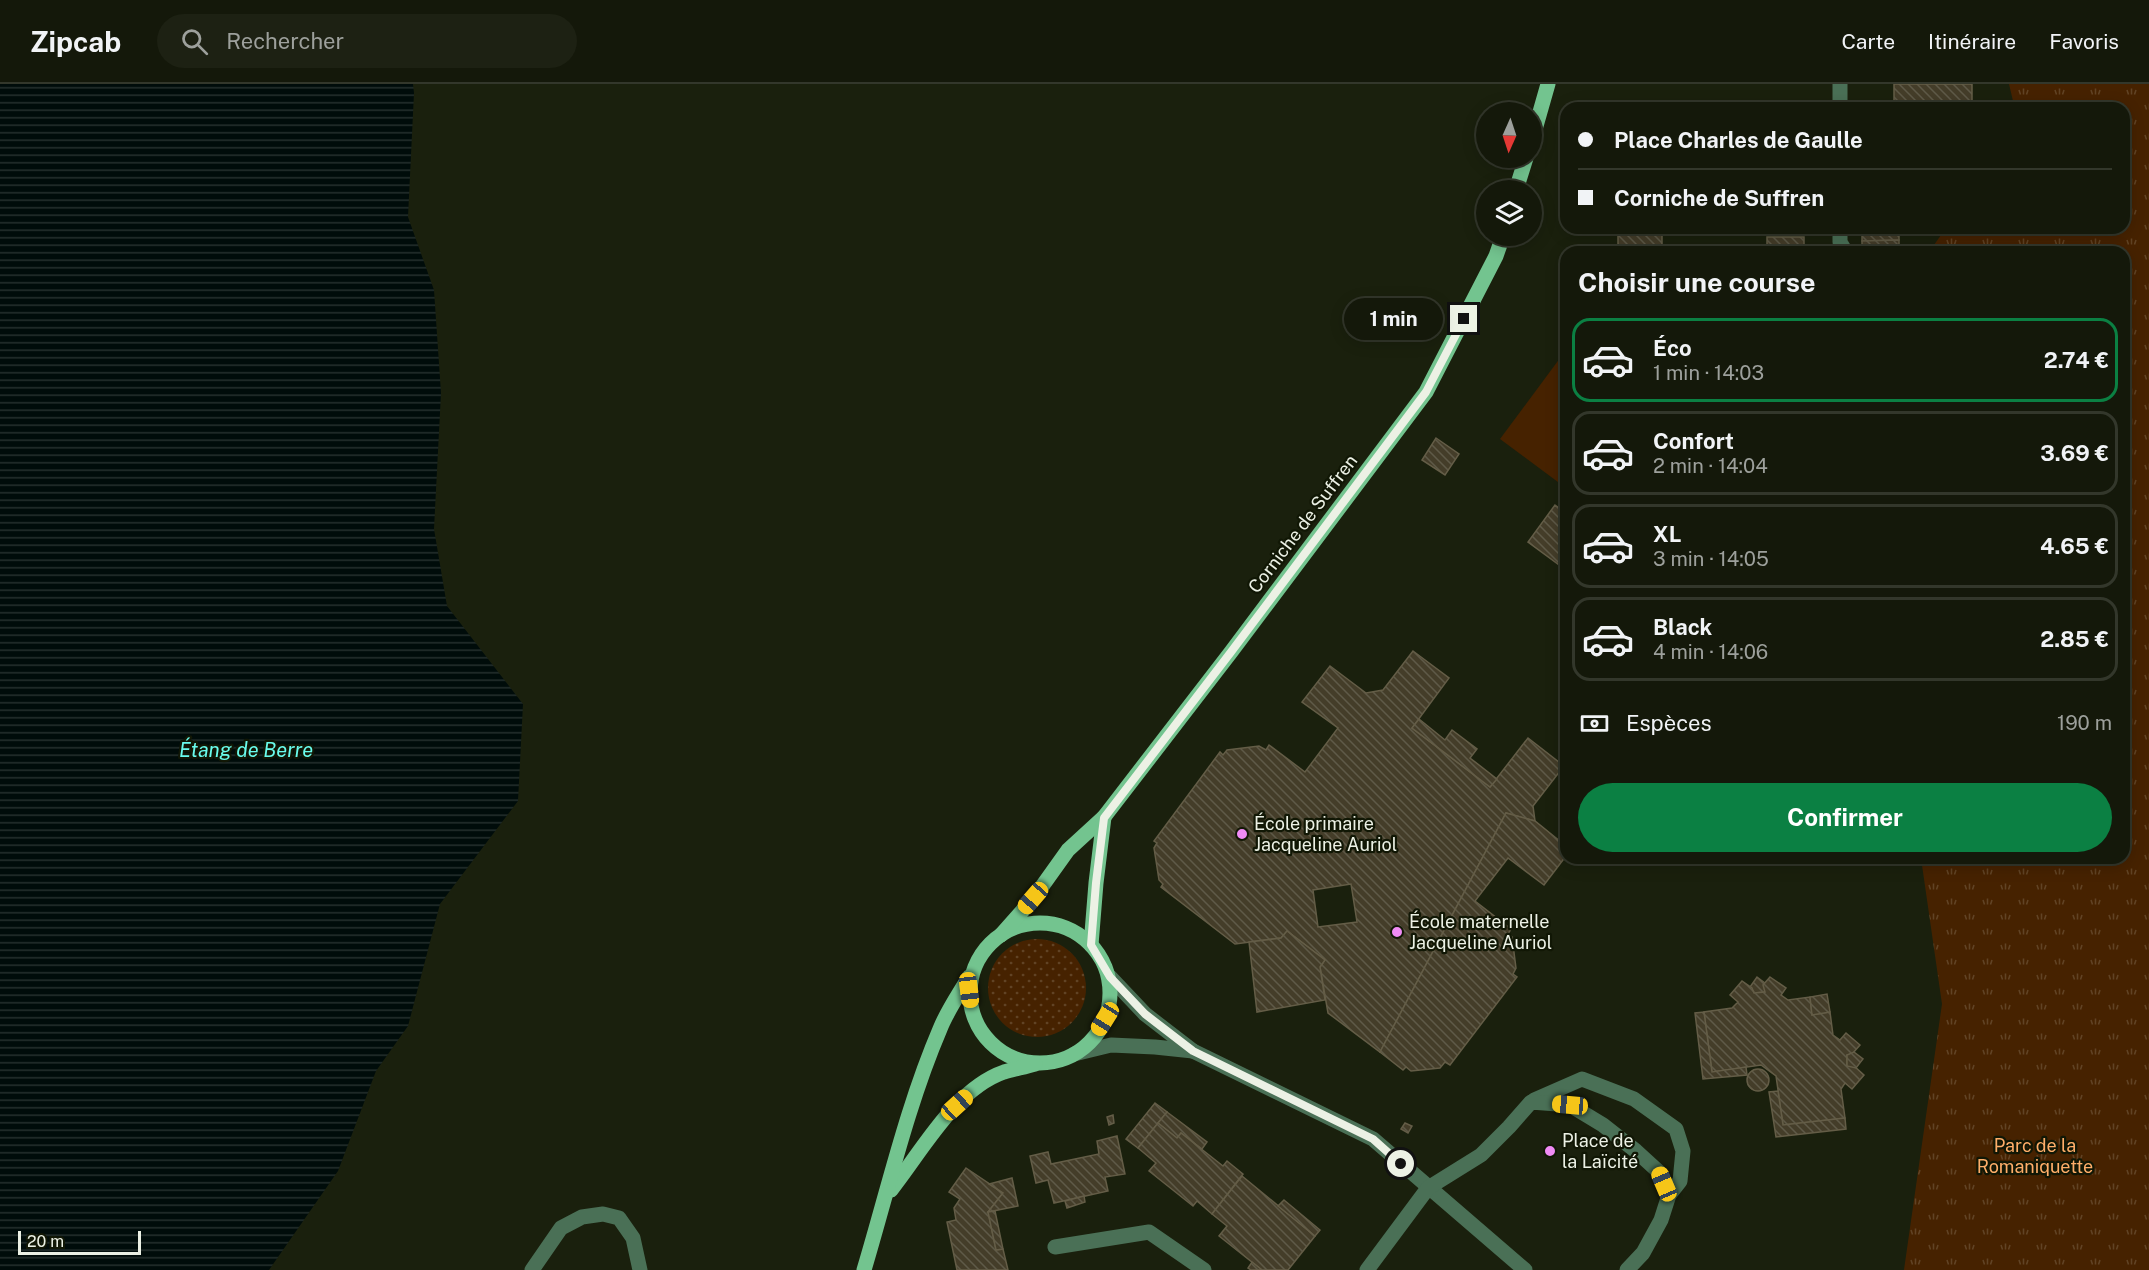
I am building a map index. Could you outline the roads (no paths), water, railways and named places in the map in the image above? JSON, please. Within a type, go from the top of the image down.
[{"type":"main road","points":[[1542,105],[1548,84]]},
{"type":"main road","name":"Corniche de Suffren","points":[[1001,934],[1033,898],[1068,850],[1104,818],[1426,392],[1500,246]]},
{"type":"main road","points":[[1091,945],[1104,818]]},
{"type":"main road","points":[[864,1270],[903,1137],[940,1028],[985,949],[1001,934],[1019,926],[1038,923],[1058,925],[1076,933],[1091,945],[1110,977],[1110,998],[1105,1019],[1092,1039],[1074,1054],[1057,1061],[1039,1063],[1002,1073],[974,1090],[941,1120],[916,1159],[887,1195]]},
{"type":"main road","points":[[974,969],[969,990],[970,1001],[972,1012],[982,1033],[997,1049],[1017,1059],[1039,1063]]},
{"type":"street","points":[[1840,84],[1840,102]]},
{"type":"street","points":[[1110,977],[1145,1014],[1193,1051],[1373,1139],[1525,1270]]},
{"type":"street","points":[[1074,1054],[1111,1045],[1193,1051]]},
{"type":"street","points":[[1367,1270],[1428,1188],[1481,1155],[1531,1102],[1582,1079],[1634,1099],[1676,1129],[1683,1151],[1680,1182],[1669,1195],[1660,1220],[1643,1253],[1627,1270]]},
{"type":"street","points":[[1531,1102],[1570,1105],[1603,1125],[1659,1172],[1669,1195]]},
{"type":"street","points":[[532,1270],[561,1228],[582,1217],[603,1214],[619,1218],[633,1238],[640,1270]]},
{"type":"street","points":[[1055,1247],[1149,1232],[1204,1270]]},
{"type":"water","name":"Étang de Berre","points":[[0,84],[413,84],[408,217],[434,290],[441,393],[434,529],[447,606],[523,704],[518,801],[440,904],[408,1026],[376,1071],[338,1171],[269,1270],[0,1270]]},
{"type":"place","name":"École primaire Jacqueline Auriol","points":[[1242,834]]},
{"type":"place","name":"École maternelle Jacqueline Auriol","points":[[1397,932]]},
{"type":"place","name":"Place de la Laïcité","points":[[1550,1151]]},
{"type":"park label","name":"Parc de la Romaniquette","points":[[2035,1156]]}]
